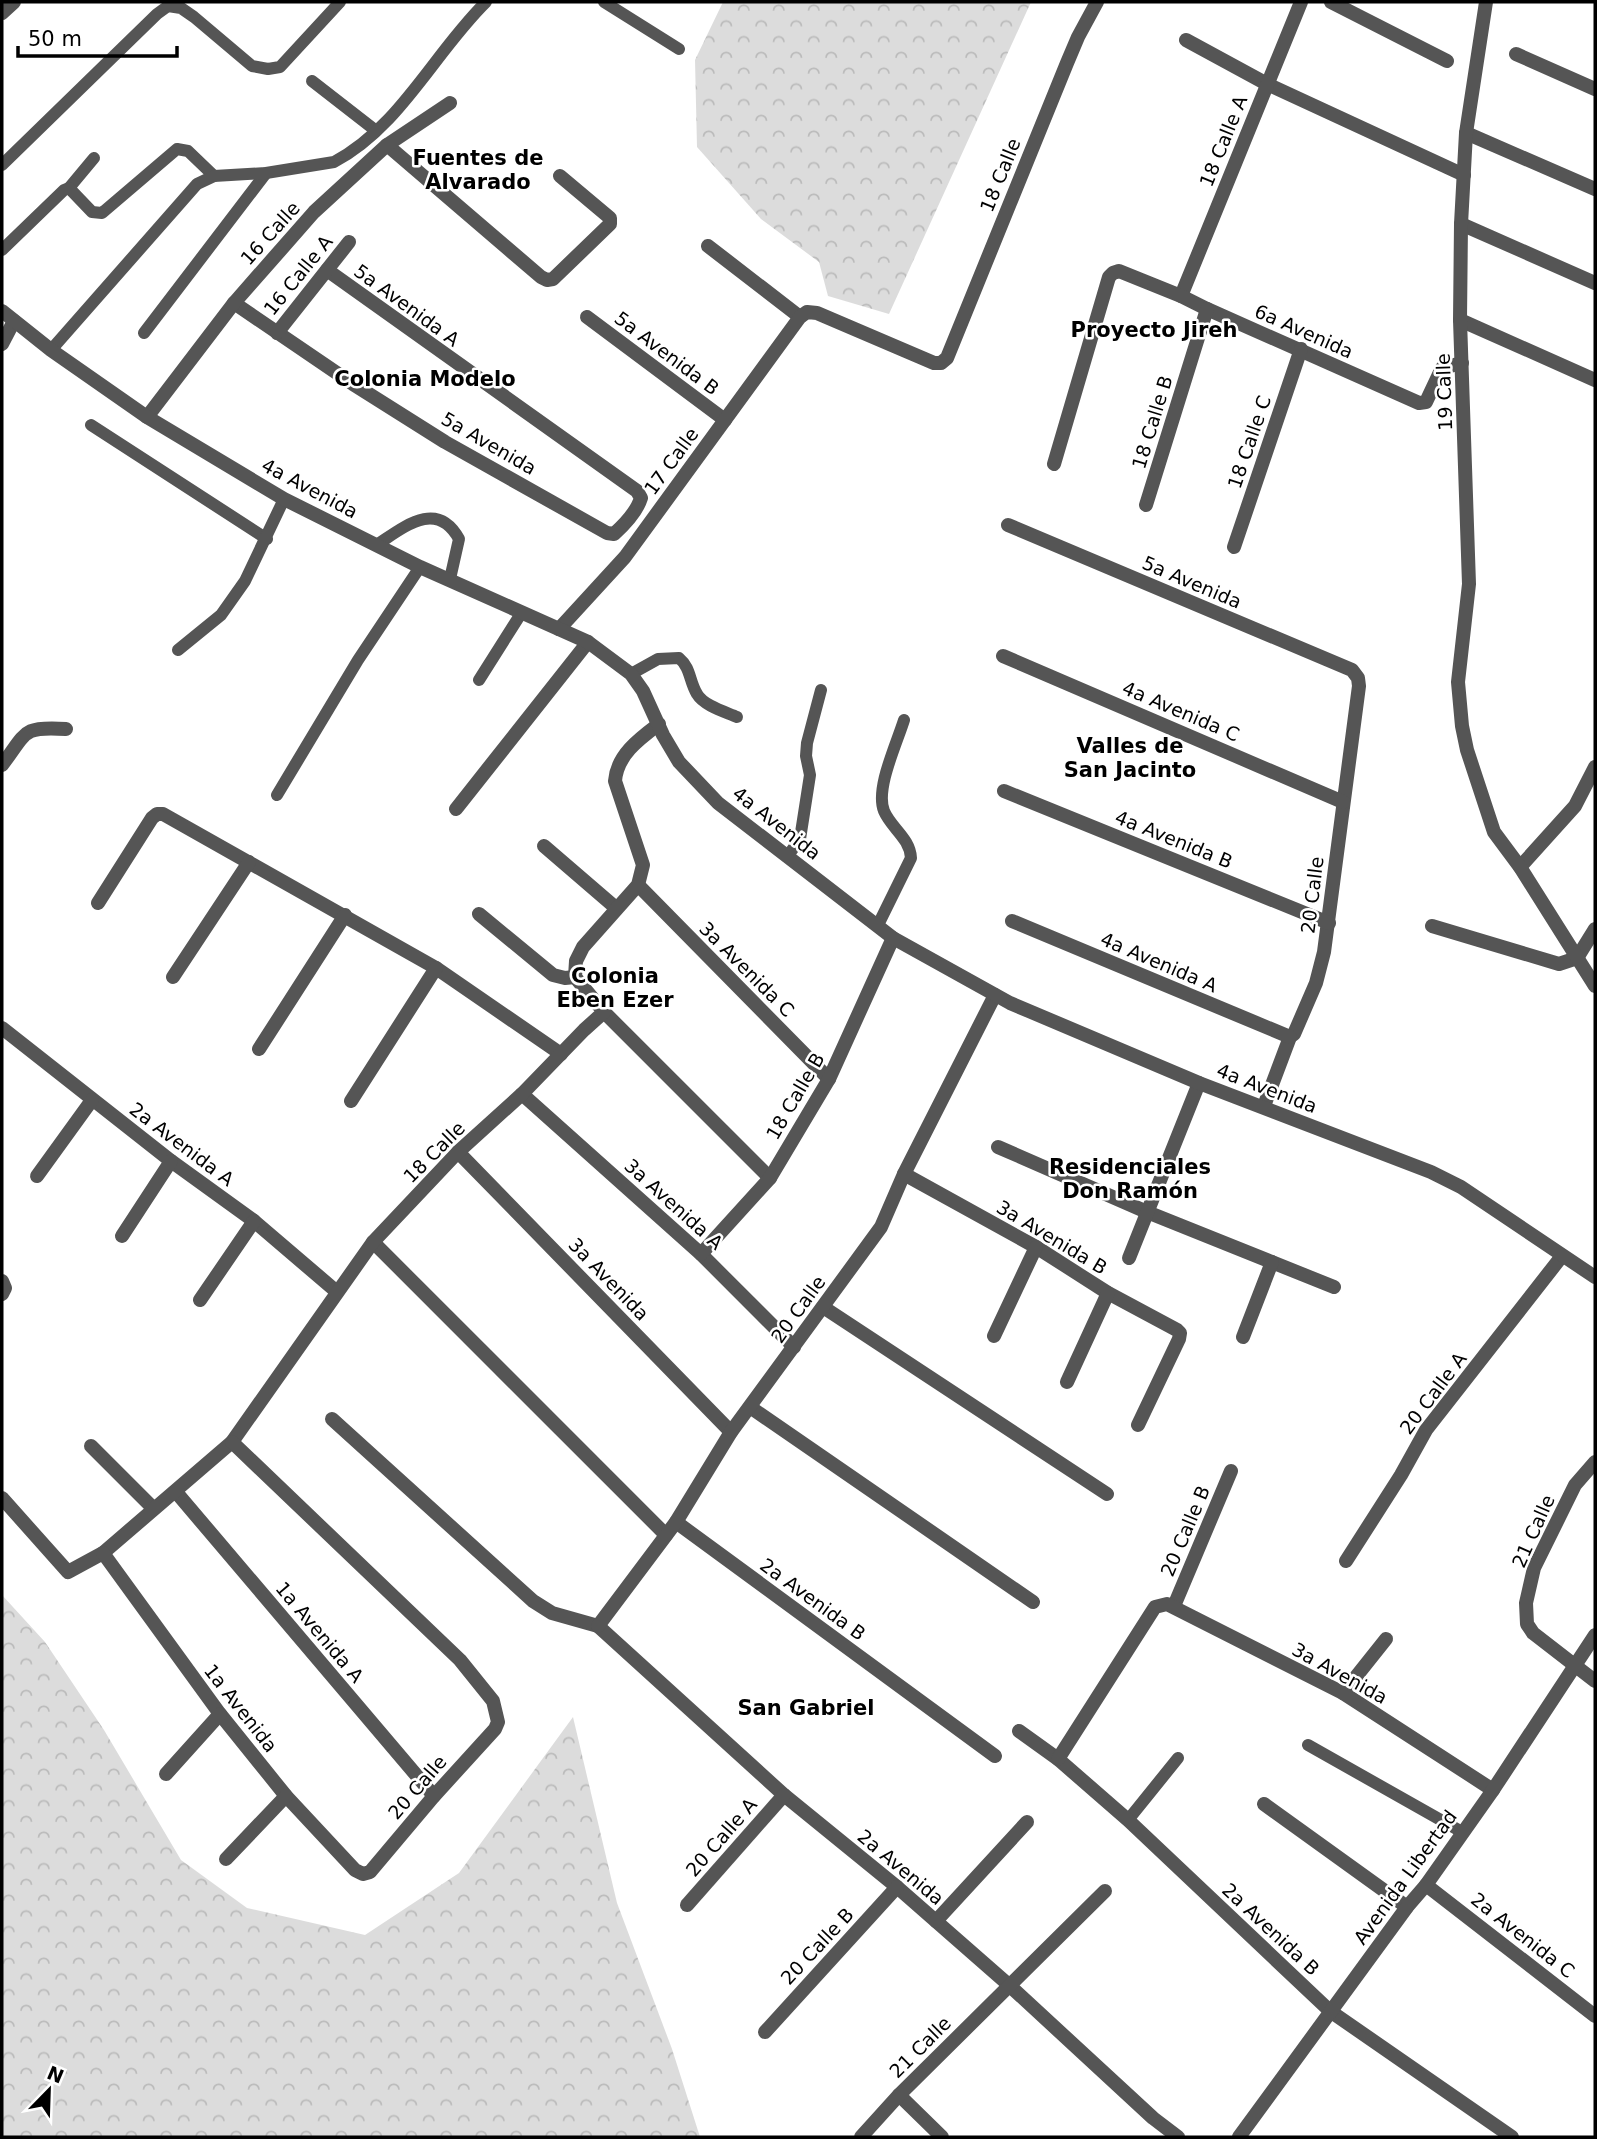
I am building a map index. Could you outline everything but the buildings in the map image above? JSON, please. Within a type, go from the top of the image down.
[{"type":"street","name":"18 Calle","points":[[804,314],[817,313],[934,363],[941,363],[947,358],[1078,37],[1097,2]]},
{"type":"street","name":"18 Calle A","points":[[1181,296],[1301,2]]},
{"type":"street","points":[[1331,2],[1447,61]]},
{"type":"street","name":"19 Calle","points":[[1486,2],[1466,133],[1461,224],[1461,320],[1469,584],[1458,682],[1462,726],[1476,779],[1494,832],[1520,867]]},
{"type":"street","points":[[1186,40],[1268,84],[1464,175]]},
{"type":"street","points":[[1516,54],[1595,89]]},
{"type":"street","name":"16 Calle","points":[[147,417],[234,303],[314,212],[387,145],[450,103]]},
{"type":"street","points":[[1466,133],[1595,189]]},
{"type":"street","points":[[387,145],[547,280],[553,279],[610,224],[610,218],[561,176]]},
{"type":"street","points":[[1461,224],[1595,283]]},
{"type":"street","name":"16 Calle A","points":[[277,332],[349,242]]},
{"type":"street","points":[[708,246],[804,314]]},
{"type":"street","name":"5a Avenida A","points":[[327,271],[638,491]]},
{"type":"street","name":"6a Avenida","points":[[1054,464],[1109,277],[1119,271],[1419,403],[1426,402],[1442,368],[1462,363]]},
{"type":"street","name":"5a Avenida","points":[[234,303],[445,442],[607,533],[614,534],[639,504],[641,498],[638,491]]},
{"type":"street","name":"18 Calle B","points":[[1146,505],[1207,309]]},
{"type":"street","name":"4a Avenida","points":[[2,311],[51,350],[147,417],[284,499],[420,567],[588,642],[631,674],[643,691],[679,762],[718,803],[893,938],[995,995],[1199,1083],[1431,1172],[1461,1187],[1595,1277]]},
{"type":"street","name":"17 Calle","points":[[559,629],[625,556],[804,314]]},
{"type":"street","name":"5a Avenida B","points":[[587,317],[725,420]]},
{"type":"street","points":[[1461,320],[1595,380]]},
{"type":"street","points":[[2,344],[14,321]]},
{"type":"street","name":"18 Calle C","points":[[1234,547],[1301,349]]},
{"type":"street","name":"5a Avenida","points":[[1008,525],[1352,670],[1357,678]]},
{"type":"street","points":[[456,809],[588,642]]},
{"type":"street","name":"4a Avenida C","points":[[1003,656],[1343,802]]},
{"type":"street","name":"20 Calle","points":[[1264,1106],[1290,1037],[1294,1034],[1316,984],[1329,923],[1359,686],[1357,678]]},
{"type":"street","points":[[659,724],[641,738],[622,758],[616,769],[615,781],[643,865],[638,885],[583,947],[576,961],[575,977],[604,1012],[770,1178]]},
{"type":"street","points":[[2,765],[25,734],[33,729],[66,729]]},
{"type":"street","points":[[1595,767],[1575,806],[1520,867],[1577,958],[1591,970],[1595,986]]},
{"type":"street","name":"4a Avenida B","points":[[1004,791],[1329,923]]},
{"type":"street","points":[[98,904],[152,818],[163,814],[436,968],[561,1054]]},
{"type":"street","points":[[544,846],[616,908]]},
{"type":"street","points":[[173,977],[249,862]]},
{"type":"street","name":"3a Avenida C","points":[[638,885],[829,1079]]},
{"type":"street","points":[[479,914],[553,975],[575,977]]},
{"type":"street","points":[[258,1049],[345,915]]},
{"type":"street","name":"4a Avenida A","points":[[1012,921],[1290,1037]]},
{"type":"street","points":[[1432,926],[1559,964],[1577,958],[1595,929]]},
{"type":"street","name":"18 Calle B","points":[[701,1254],[770,1178],[829,1079],[893,938]]},
{"type":"street","points":[[351,1101],[436,968]]},
{"type":"street","name":"20 Calle","points":[[598,1626],[676,1522],[731,1432],[881,1227],[904,1174],[995,995]]},
{"type":"street","name":"18 Calle","points":[[2,1498],[68,1573],[103,1553],[232,1442],[373,1242],[458,1152],[522,1094],[604,1012]]},
{"type":"street","name":"2a Avenida A","points":[[3,1033],[254,1221],[337,1292]]},
{"type":"street","points":[[1129,1258],[1199,1083]]},
{"type":"street","name":"3a Avenida A","points":[[522,1094],[701,1254],[794,1347]]},
{"type":"street","points":[[37,1176],[92,1100]]},
{"type":"street","points":[[998,1147],[1147,1212],[1334,1287]]},
{"type":"street","name":"3a Avenida","points":[[458,1152],[731,1432]]},
{"type":"street","points":[[122,1236],[171,1161]]},
{"type":"street","name":"3a Avenida B","points":[[904,1174],[1036,1247],[1108,1293],[1180,1333],[1180,1339],[1138,1425]]},
{"type":"street","points":[[200,1300],[254,1221]]},
{"type":"street","points":[[373,1242],[666,1535]]},
{"type":"street","points":[[994,1336],[1036,1247]]},
{"type":"street","name":"20 Calle A","points":[[1346,1561],[1401,1475],[1426,1430],[1562,1256]]},
{"type":"street","points":[[1243,1337],[1272,1262]]},
{"type":"street","points":[[1068,1382],[1108,1293]]},
{"type":"street","points":[[824,1307],[1107,1494]]},
{"type":"street","points":[[750,1407],[1033,1602]]},
{"type":"street","points":[[332,1419],[533,1601],[552,1613],[598,1626]]},
{"type":"street","name":"20 Calle","points":[[232,1442],[460,1660],[493,1701],[498,1722],[495,1729],[370,1872],[363,1874]]},
{"type":"street","points":[[92,1446],[153,1508]]},
{"type":"street","name":"21 Calle","points":[[1575,1665],[1533,1633],[1527,1624],[1526,1602],[1534,1568],[1575,1485],[1595,1462]]},
{"type":"street","name":"20 Calle B","points":[[1058,1759],[1154,1607],[1168,1606],[1231,1471]]},
{"type":"street","name":"1a Avenida A","points":[[176,1492],[434,1796]]},
{"type":"street","name":"2a Avenida B","points":[[676,1522],[995,1756]]},
{"type":"street","name":"1a Avenida","points":[[103,1553],[220,1714],[286,1796],[355,1870],[363,1874]]},
{"type":"street","name":"3a Avenida","points":[[1168,1606],[1342,1693],[1493,1790]]},
{"type":"street","name":"2a Avenida","points":[[598,1626],[784,1795],[897,1887],[1010,1986],[1153,2118],[1178,2137]]},
{"type":"street","name":"Avenida Libertad","points":[[1240,2137],[1407,1907],[1426,1885],[1493,1790],[1595,1635]]},
{"type":"street","points":[[1342,1693],[1386,1639]]},
{"type":"street","points":[[1575,1665],[1595,1681]]},
{"type":"street","points":[[166,1774],[220,1714]]},
{"type":"street","name":"2a Avenida B","points":[[1019,1731],[1058,1759],[1128,1820],[1331,2011],[1512,2137]]},
{"type":"street","name":"20 Calle A","points":[[687,1905],[784,1795]]},
{"type":"street","points":[[226,1859],[286,1796]]},
{"type":"street","points":[[1264,1804],[1407,1907]]},
{"type":"street","points":[[936,1921],[1027,1822]]},
{"type":"street","name":"2a Avenida C","points":[[1426,1885],[1595,2016]]},
{"type":"street","name":"20 Calle B","points":[[765,2032],[897,1887]]},
{"type":"street","name":"21 Calle","points":[[861,2137],[1105,1891]]},
{"type":"street","points":[[900,2095],[942,2137]]},
{"type":"lane","points":[[2,165],[168,6],[181,8],[252,65],[268,69],[279,67],[340,2]]},
{"type":"lane","points":[[51,350],[197,184],[214,176],[267,173],[334,162],[357,148],[389,118],[486,2]]},
{"type":"lane","points":[[604,2],[679,49]]},
{"type":"lane","points":[[312,81],[375,130]]},
{"type":"lane","points":[[69,188],[92,212],[102,213],[177,149],[188,151],[214,176]]},
{"type":"lane","points":[[2,250],[69,188],[94,158]]},
{"type":"lane","points":[[144,333],[267,173]]},
{"type":"lane","points":[[91,425],[267,539]]},
{"type":"lane","points":[[178,650],[221,615],[245,581],[284,499]]},
{"type":"lane","points":[[378,544],[420,518],[433,519],[453,528],[459,539],[450,579]]},
{"type":"lane","points":[[277,795],[358,660],[420,567]]},
{"type":"lane","points":[[479,680],[522,612]]},
{"type":"lane","points":[[631,674],[659,659],[679,658],[687,664],[697,694],[704,701],[737,717]]},
{"type":"lane","points":[[787,857],[800,839],[810,775],[806,755],[807,743],[821,690]]},
{"type":"lane","points":[[878,925],[911,858],[910,850],[884,812],[881,798],[904,720]]},
{"type":"lane","points":[[1308,1745],[1462,1832]]},
{"type":"lane","points":[[1128,1820],[1178,1759]]},
{"type":"green space","points":[[723,2],[1031,2],[889,314],[828,296],[819,262],[761,219],[697,147],[695,60]]},
{"type":"green space","points":[[2,1595],[45,1642],[104,1730],[181,1860],[247,1908],[365,1935],[459,1873],[573,1717],[617,1903],[672,2049],[700,2137],[2,2137]]},
{"type":"district","name":"Fuentes de Alvarado","points":[[478,170]]},
{"type":"district","name":"Proyecto Jireh","points":[[1154,330]]},
{"type":"district","name":"Colonia Modelo","points":[[425,379]]},
{"type":"district","name":"Valles de San Jacinto","points":[[1130,758]]},
{"type":"district","name":"Colonia Eben Ezer","points":[[615,988]]},
{"type":"district","name":"Residenciales Don Ramón","points":[[1130,1179]]},
{"type":"district","name":"San Gabriel","points":[[806,1708]]}]
